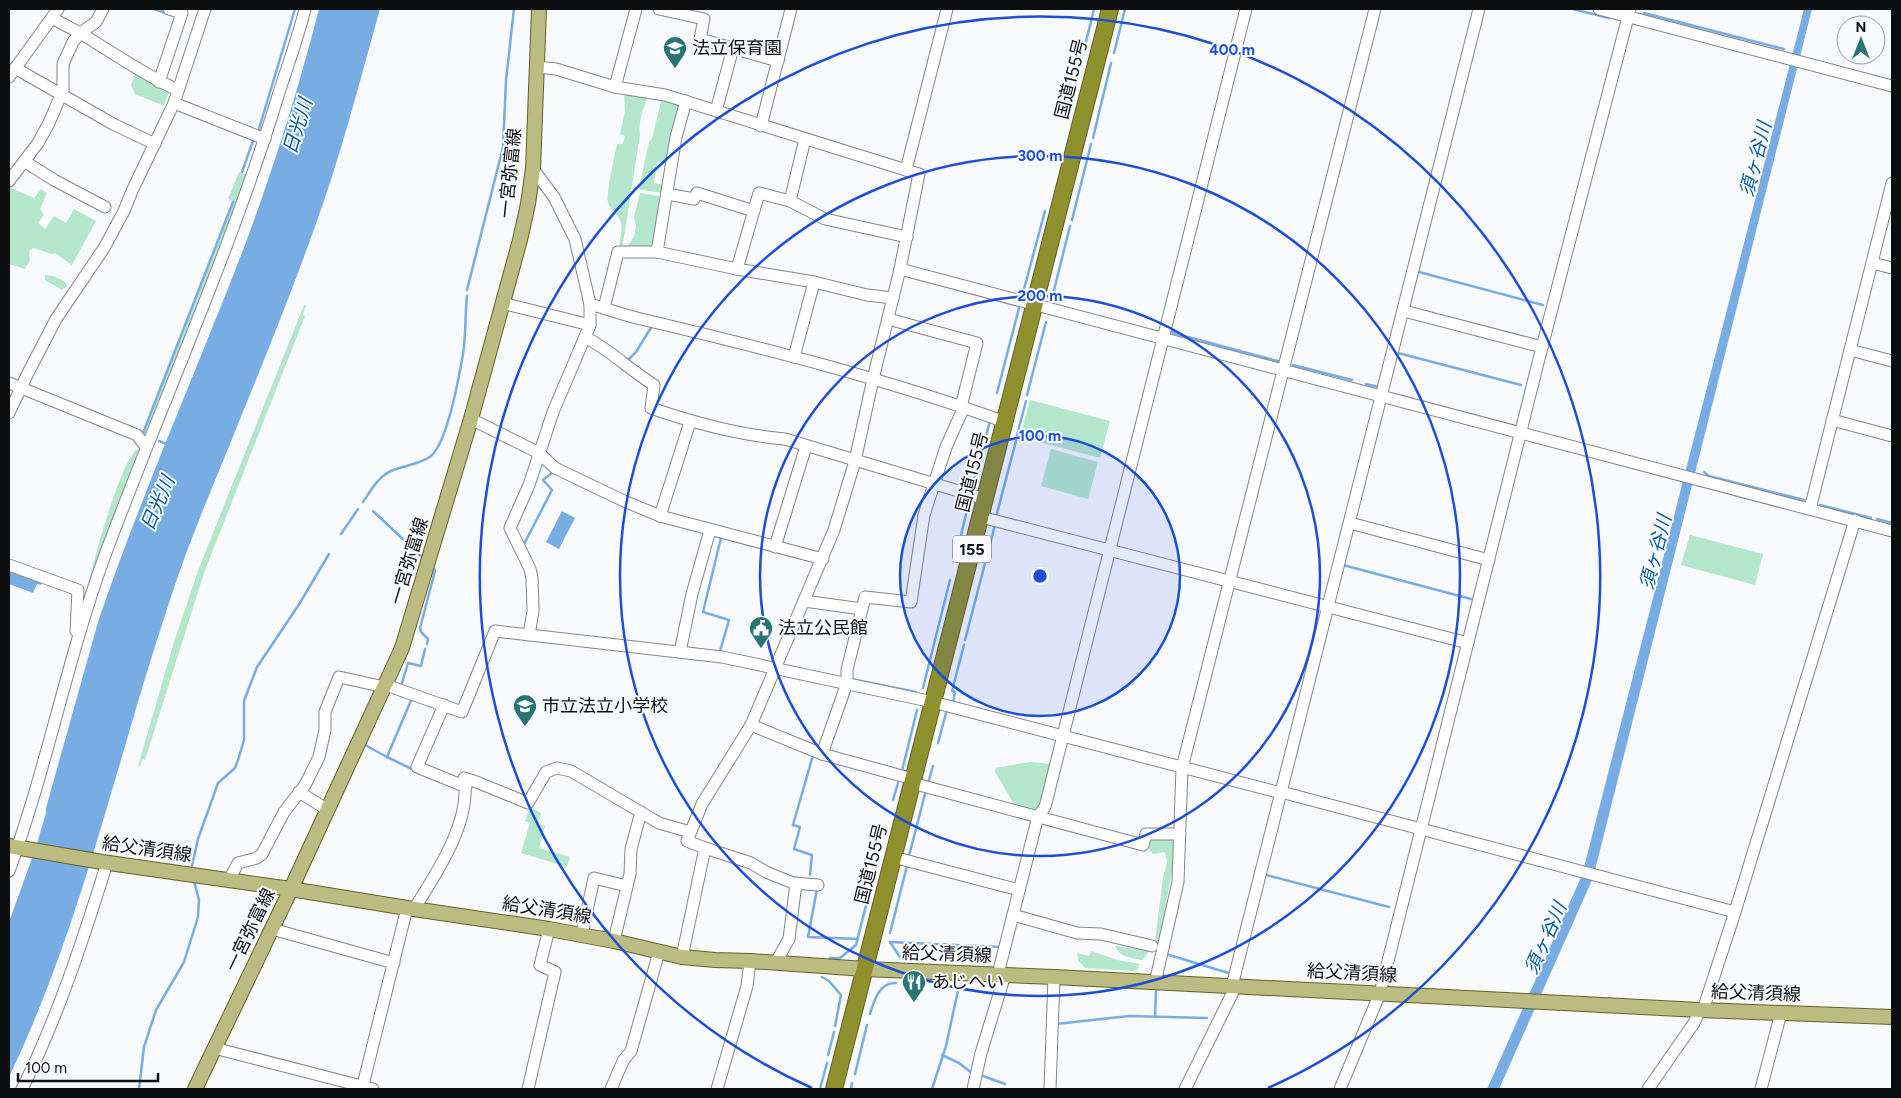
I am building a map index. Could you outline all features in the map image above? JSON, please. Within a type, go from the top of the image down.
[{"type":"highway","name":"国道155号","points":[[834,1089],[1110,9]]},
{"type":"main road","name":"一宮弥富線","points":[[195,1089],[386,686],[405,638],[471,419],[526,213],[533,169],[539,9]]},
{"type":"main road","name":"給父清須線","points":[[16,848],[104,863],[291,889],[582,934],[682,957],[864,969],[1002,974],[1701,1010],[1892,1017]]},
{"type":"street","points":[[9,178],[38,143],[63,90],[63,64],[73,42],[80,33],[96,22],[103,9]]},
{"type":"street","points":[[159,82],[182,13],[169,9]]},
{"type":"street","points":[[9,413],[15,386],[56,319],[114,231],[152,142],[174,103],[175,89],[205,9]]},
{"type":"street","points":[[9,871],[40,778],[78,635],[146,447],[214,279],[265,139],[305,9]]},
{"type":"street","points":[[615,87],[636,9]]},
{"type":"street","points":[[659,9],[704,19],[700,39],[778,60]]},
{"type":"street","points":[[762,126],[791,9]]},
{"type":"street","points":[[906,170],[947,9]]},
{"type":"street","points":[[973,1089],[1002,974],[1019,890],[1038,816],[1045,807],[1246,9]]},
{"type":"street","points":[[1155,983],[1178,882],[1182,768],[1375,9]]},
{"type":"street","points":[[1185,1089],[1234,986],[1281,793],[1480,9]]},
{"type":"street","points":[[1599,9],[1629,12],[1800,62],[1892,86]]},
{"type":"street","points":[[1340,1089],[1380,993],[1542,346],[1629,12]]},
{"type":"street","points":[[152,142],[12,73],[55,14],[80,33],[159,82],[175,89]]},
{"type":"street","points":[[716,111],[733,48]]},
{"type":"street","points":[[537,67],[556,69],[615,87],[665,95],[919,174],[900,269],[872,379],[855,461],[844,499],[823,559],[751,725],[702,804],[688,841],[751,863],[766,872],[796,883],[818,885]]},
{"type":"street","points":[[657,252],[676,137],[686,101]]},
{"type":"street","points":[[174,103],[265,139]]},
{"type":"street","points":[[790,201],[805,139]]},
{"type":"street","points":[[24,161],[54,180],[105,207]]},
{"type":"street","points":[[529,635],[533,611],[532,578],[530,569],[510,528],[529,485],[553,412],[590,325],[590,304],[575,238],[554,197],[533,169]]},
{"type":"street","points":[[1810,509],[1892,183]]},
{"type":"street","points":[[667,194],[694,199],[697,194],[754,211]]},
{"type":"street","points":[[737,269],[759,194],[790,201],[825,219],[907,237]]},
{"type":"street","points":[[604,308],[618,252],[657,252],[737,269],[814,282],[867,295],[893,298]]},
{"type":"street","points":[[1872,263],[1892,268]]},
{"type":"street","points":[[900,269],[1892,530]]},
{"type":"street","points":[[794,357],[814,282]]},
{"type":"street","points":[[502,303],[590,325]]},
{"type":"street","points":[[590,304],[640,319],[680,327],[872,379],[1005,422]]},
{"type":"street","points":[[1404,311],[1542,346]]},
{"type":"street","points":[[822,754],[846,683],[847,670],[865,597],[911,602],[924,515],[946,447],[963,407],[977,342],[888,319]]},
{"type":"street","points":[[586,337],[601,345],[639,376],[654,385],[651,408],[690,422],[760,437],[784,439],[985,499]]},
{"type":"street","points":[[1850,350],[1892,361]]},
{"type":"street","points":[[15,386],[137,436],[146,447]]},
{"type":"street","points":[[471,419],[539,453],[556,468],[660,516],[823,559]]},
{"type":"street","points":[[1832,420],[1892,436]]},
{"type":"street","points":[[660,516],[690,422]]},
{"type":"street","points":[[775,547],[806,446]]},
{"type":"street","points":[[981,517],[1468,643]]},
{"type":"street","points":[[1648,1089],[1701,1010],[1735,912],[1855,520]]},
{"type":"street","points":[[1350,523],[1489,560]]},
{"type":"street","points":[[680,652],[692,594],[710,530]]},
{"type":"street","points":[[9,565],[78,590],[76,630],[78,635]]},
{"type":"street","points":[[804,600],[862,609]]},
{"type":"street","points":[[229,880],[238,863],[257,858],[262,854],[284,812],[305,785],[319,757],[325,730],[325,712],[339,677],[386,686],[462,712],[495,631],[722,657],[933,702],[1182,768],[1421,828],[1735,912]]},
{"type":"street","points":[[444,705],[417,767],[466,787]]},
{"type":"street","points":[[751,725],[822,754],[1143,844],[1146,834],[1180,834]]},
{"type":"street","points":[[214,1048],[366,1088],[394,962],[411,909],[439,869],[464,812],[466,787],[464,778],[528,803],[546,772],[557,768],[571,771],[659,823],[690,832]]},
{"type":"street","points":[[299,792],[328,810]]},
{"type":"street","points":[[614,941],[630,874],[631,849],[640,812]]},
{"type":"street","points":[[682,957],[705,848]]},
{"type":"street","points":[[893,858],[1019,890]]},
{"type":"street","points":[[22,1089],[36,1061],[62,997],[87,927],[104,863]]},
{"type":"street","points":[[582,934],[594,878],[627,886]]},
{"type":"street","points":[[776,962],[789,939],[796,883]]},
{"type":"street","points":[[1013,915],[1077,932],[1101,934],[1152,946]]},
{"type":"street","points":[[272,929],[394,962]]},
{"type":"street","points":[[528,1089],[555,972],[540,966],[549,929]]},
{"type":"street","points":[[611,1089],[623,1061],[631,1051],[659,952]]},
{"type":"street","points":[[717,1089],[747,986],[750,960]]},
{"type":"street","points":[[1050,1089],[1054,977]]},
{"type":"street","points":[[1761,1089],[1781,1013]]},
{"type":"green space","points":[[136,72],[170,89],[164,106],[135,94],[131,85]]},
{"type":"green space","points":[[624,93],[648,96],[640,120],[640,135],[622,249],[619,248],[620,221],[608,202],[608,197],[609,182],[617,144],[623,144],[625,136],[620,134],[625,111]]},
{"type":"green space","points":[[662,98],[675,101],[679,107],[670,163],[657,162],[654,183],[665,185],[663,193],[639,188],[649,142],[652,138]]},
{"type":"green space","points":[[260,146],[146,440],[142,437],[234,202],[228,199],[239,172],[247,175]]},
{"type":"green space","points":[[9,187],[34,198],[41,189],[47,193],[40,209],[44,215],[38,223],[45,229],[54,216],[66,223],[74,209],[96,221],[72,265],[55,253],[52,254],[33,248],[29,251],[30,260],[25,269],[9,264]]},
{"type":"green space","points":[[640,193],[664,197],[655,249],[628,249],[628,245],[634,237],[636,226],[634,217]]},
{"type":"green space","points":[[45,275],[58,278],[68,285],[62,290],[45,280]]},
{"type":"green space","points":[[304,305],[306,306],[303,315],[305,316],[204,573],[145,760],[142,759],[140,766],[138,766],[174,642],[199,568]]},
{"type":"green space","points":[[1030,400],[1110,421],[1100,458],[1020,437]]},
{"type":"green space","points":[[137,449],[141,452],[87,590],[115,493],[130,458]]},
{"type":"green space","points":[[1051,449],[1098,462],[1088,499],[1041,486]]},
{"type":"green space","points":[[1690,535],[1763,554],[1755,585],[1681,565]]},
{"type":"green space","points":[[1030,762],[1053,764],[1041,809],[1035,813],[1017,809],[995,772],[996,768]]},
{"type":"green space","points":[[530,807],[541,813],[538,824],[545,826],[539,848],[570,857],[567,867],[521,853],[530,823],[525,821]]},
{"type":"green space","points":[[1148,836],[1175,836],[1175,856],[1159,941],[1155,941],[1163,878],[1167,862],[1165,852],[1153,854],[1146,847]]},
{"type":"green space","points":[[1115,946],[1149,951],[1143,960],[1123,955]]},
{"type":"green space","points":[[1091,951],[1118,960],[1139,964],[1138,969],[1133,971],[1085,968],[1078,960],[1077,953],[1089,956]]},
{"type":"water","name":"日光川","points":[[319,9],[380,9],[349,121],[323,205],[181,569],[148,668],[77,904],[57,963],[9,1077],[9,922],[36,847],[98,622],[143,499],[225,296],[265,189],[299,82]]},
{"type":"water","points":[[1804,9],[1812,9],[1593,878],[1499,1089],[1487,1089],[1582,875]]},
{"type":"water","points":[[562,511],[575,518],[559,549],[546,542]]},
{"type":"water","points":[[9,569],[42,581],[41,585],[37,584],[33,593],[9,584]]},
{"type":"waterway","points":[[154,9],[166,13]]},
{"type":"waterway","points":[[258,132],[295,9]]},
{"type":"waterway","points":[[467,290],[503,147],[506,80],[514,9]]},
{"type":"waterway","points":[[1084,50],[1094,9]]},
{"type":"waterway","points":[[1114,53],[1125,9]]},
{"type":"waterway","points":[[1573,9],[1609,18]]},
{"type":"waterway","points":[[1644,13],[1784,49]]},
{"type":"waterway","points":[[1093,138],[1111,63]]},
{"type":"waterway","points":[[242,172],[254,138]]},
{"type":"waterway","points":[[1072,220],[1091,144]]},
{"type":"waterway","points":[[143,433],[233,202]]},
{"type":"waterway","points":[[1024,289],[1045,211]]},
{"type":"waterway","points":[[1052,298],[1070,226]]},
{"type":"waterway","points":[[1419,272],[1543,305]]},
{"type":"waterway","points":[[363,502],[382,477],[396,469],[431,456],[443,437],[459,378],[464,347],[467,296]]},
{"type":"waterway","points":[[997,393],[1019,308]]},
{"type":"waterway","points":[[1027,395],[1046,322]]},
{"type":"waterway","points":[[627,361],[636,352],[652,326]]},
{"type":"waterway","points":[[1170,328],[1173,333],[1281,362]]},
{"type":"waterway","points":[[1398,353],[1521,385]]},
{"type":"waterway","points":[[1293,365],[1352,380]]},
{"type":"waterway","points":[[1366,384],[1379,387]]},
{"type":"waterway","points":[[1017,435],[1026,401]]},
{"type":"waterway","points":[[972,488],[990,421]]},
{"type":"waterway","points":[[159,441],[167,444]]},
{"type":"waterway","points":[[996,517],[1016,441]]},
{"type":"waterway","points":[[523,546],[552,490],[543,480],[553,472]]},
{"type":"waterway","points":[[1704,472],[1709,476],[1804,500]]},
{"type":"waterway","points":[[955,560],[969,502]]},
{"type":"waterway","points":[[1820,505],[1871,518]]},
{"type":"waterway","points":[[341,534],[358,509]]},
{"type":"waterway","points":[[373,511],[424,559]]},
{"type":"waterway","points":[[1877,519],[1892,523]]},
{"type":"waterway","points":[[965,640],[995,525]]},
{"type":"waterway","points":[[720,651],[729,620],[703,612],[721,538]]},
{"type":"waterway","points":[[191,870],[198,839],[218,783],[235,768],[238,760],[244,740],[244,701],[257,667],[298,606],[329,554]]},
{"type":"waterway","points":[[1343,565],[1471,599]]},
{"type":"waterway","points":[[427,644],[428,639],[421,632],[420,628],[434,569]]},
{"type":"waterway","points":[[923,688],[950,580]]},
{"type":"waterway","points":[[954,703],[955,692],[952,691],[964,645]]},
{"type":"waterway","points":[[401,686],[408,663],[421,666],[425,649]]},
{"type":"waterway","points":[[851,679],[916,692]]},
{"type":"waterway","points":[[412,698],[387,757],[414,770]]},
{"type":"waterway","points":[[902,771],[917,710]]},
{"type":"waterway","points":[[938,743],[946,713]]},
{"type":"waterway","points":[[365,745],[387,757]]},
{"type":"waterway","points":[[810,875],[812,855],[794,849],[800,827],[793,825],[813,755]]},
{"type":"waterway","points":[[929,780],[933,766]]},
{"type":"waterway","points":[[893,800],[898,783]]},
{"type":"waterway","points":[[909,856],[926,790]]},
{"type":"waterway","points":[[890,933],[907,866]]},
{"type":"waterway","points":[[830,958],[840,958],[856,945],[875,870]]},
{"type":"waterway","points":[[1266,875],[1389,907]]},
{"type":"waterway","points":[[139,1089],[144,1047],[156,1010],[184,962],[198,917],[199,900],[194,881]]},
{"type":"waterway","points":[[817,889],[808,937],[858,939]]},
{"type":"waterway","points":[[890,942],[1001,947]]},
{"type":"waterway","points":[[890,942],[900,957]]},
{"type":"waterway","points":[[964,960],[968,946]]},
{"type":"waterway","points":[[1166,954],[1232,974]]},
{"type":"waterway","points":[[822,977],[829,981],[841,995],[835,1026]]},
{"type":"waterway","points":[[870,1014],[881,989],[896,983]]},
{"type":"waterway","points":[[932,1089],[946,1046],[959,986]]},
{"type":"waterway","points":[[1155,1017],[1156,991]]},
{"type":"waterway","points":[[1056,1024],[1129,1016],[1207,1018]]},
{"type":"waterway","points":[[855,1074],[867,1025]]},
{"type":"waterway","points":[[828,1055],[834,1032]]},
{"type":"waterway","points":[[942,1055],[959,1063],[972,1073]]},
{"type":"waterway","points":[[820,1089],[827,1063]]},
{"type":"waterway","points":[[983,1076],[1005,1084]]},
{"type":"waterway","points":[[851,1089],[852,1083]]},
{"type":"place","name":"法立保育園","points":[[675,69]]},
{"type":"place","name":"法立公民館","points":[[761,649]]},
{"type":"place","name":"市立法立小学校","points":[[525,727]]},
{"type":"place","name":"あじへい","points":[[914,1003]]},
{"type":"water label","name":"須ヶ谷川","points":[[1755,159]]},
{"type":"water label","name":"須ヶ谷川","points":[[1655,552]]},
{"type":"water label","name":"須ヶ谷川","points":[[1545,938]]}]
